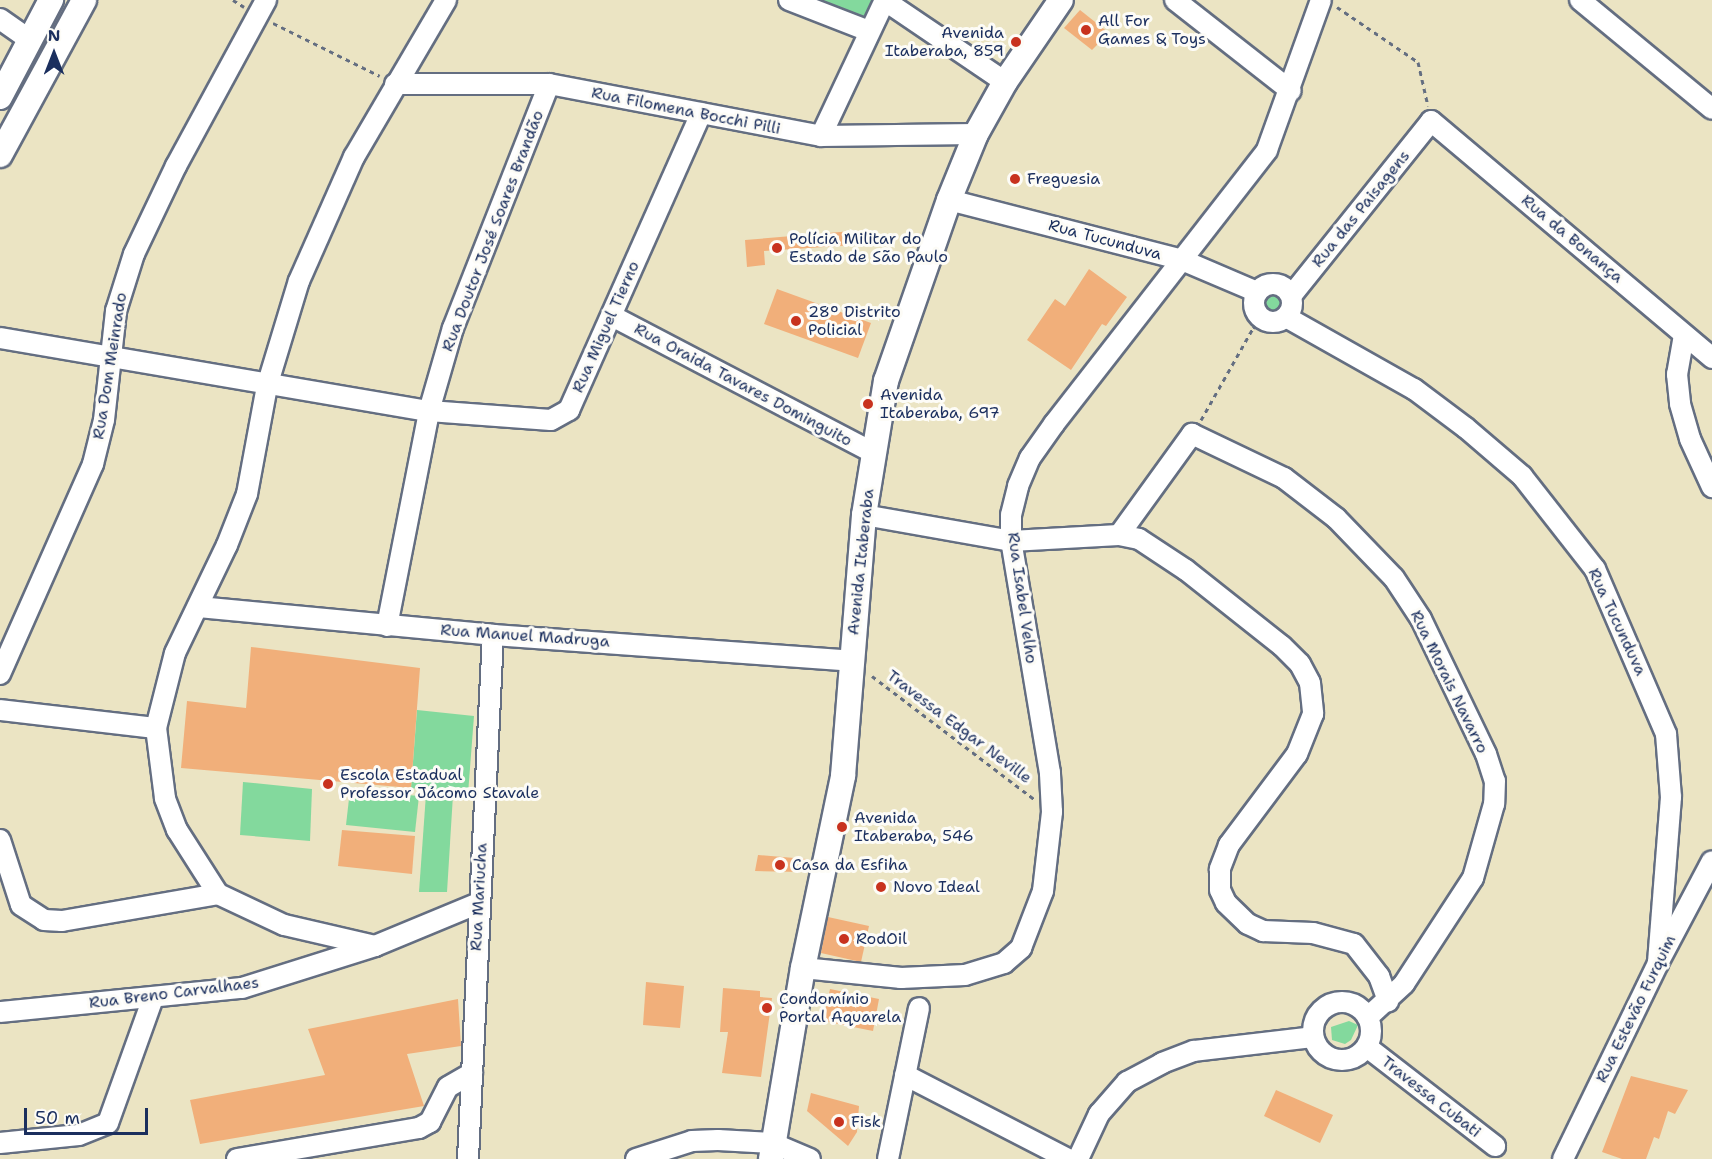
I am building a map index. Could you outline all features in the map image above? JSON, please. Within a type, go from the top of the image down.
[{"type":"main road","points":[[0,97],[51,0]]},
{"type":"main road","points":[[0,155],[84,0]]},
{"type":"main road","name":"Avenida Itaberaba","points":[[771,1151],[803,968],[843,776],[864,515],[886,381],[948,200],[976,134],[1005,82],[1061,0]]},
{"type":"street","points":[[375,946],[284,924],[218,894],[177,830],[165,798],[156,756],[156,728],[175,653],[198,607],[247,494],[267,386],[282,331],[317,238],[354,157],[446,0]]},
{"type":"street","points":[[789,0],[868,31]]},
{"type":"street","points":[[821,136],[868,31],[885,0],[1005,82]]},
{"type":"street","points":[[1175,0],[1291,91]]},
{"type":"street","points":[[1580,0],[1712,108]]},
{"type":"street","name":"Rua Isabel Velho","points":[[803,968],[858,975],[931,978],[987,972],[1004,963],[1021,948],[1034,923],[1043,891],[1052,812],[1050,772],[1011,542],[1011,515],[1030,458],[1267,150],[1327,2]]},
{"type":"street","name":"Rua Dom Meinrado","points":[[0,674],[93,464],[104,420],[110,356],[119,301],[134,254],[176,166],[262,8]]},
{"type":"street","points":[[0,19],[30,40]]},
{"type":"street","name":"Rua Filomena Bocchi Pilli","points":[[395,84],[549,84],[821,136],[976,134]]},
{"type":"street","name":"Rua Doutor José Soares Brandão","points":[[387,626],[429,411],[453,328],[549,84]]},
{"type":"street","name":"Rua Miguel Tierno","points":[[0,338],[267,386],[429,411],[542,421],[562,416],[569,410],[612,316],[700,113]]},
{"type":"street","name":"Rua das Paisagens","points":[[1291,296],[1431,121]]},
{"type":"street","name":"Rua da Bonança","points":[[1431,121],[1712,358]]},
{"type":"street","name":"Rua Tucunduva","points":[[948,200],[1182,260],[1257,292]]},
{"type":"street","points":[[1274,284],[1285,288],[1291,296],[1292,306],[1286,317],[1275,322],[1263,320],[1253,304],[1257,292],[1274,284]]},
{"type":"street","name":"Rua Oraida Tavares Dominguito","points":[[612,316],[874,453]]},
{"type":"street","name":"Rua Tucunduva","points":[[1286,317],[1414,389],[1466,428],[1522,476],[1595,569],[1666,734],[1671,797],[1658,963]]},
{"type":"street","points":[[1684,335],[1677,374],[1680,404],[1690,439],[1712,487]]},
{"type":"street","points":[[1119,535],[1192,435]]},
{"type":"street","name":"Rua Morais Navarro","points":[[1192,435],[1284,478],[1368,548],[1421,619],[1492,772],[1494,804],[1473,878],[1421,959],[1388,1001],[1368,1017]]},
{"type":"street","points":[[864,515],[1011,542],[1119,535],[1139,539],[1186,570],[1300,664],[1314,697],[1307,735],[1281,778],[1229,845],[1220,868],[1220,890],[1226,903],[1248,924],[1263,931],[1313,933],[1354,944],[1375,969],[1388,1001]]},
{"type":"street","name":"Rua Manuel Madruga","points":[[198,607],[493,635],[852,661]]},
{"type":"street","name":"Rua Mariucha","points":[[468,1159],[493,635]]},
{"type":"street","points":[[0,710],[156,728]]},
{"type":"street","points":[[0,840],[21,905],[44,920],[62,921],[218,894]]},
{"type":"street","name":"Rua Estevão Furquim","points":[[1563,1159],[1658,963],[1712,861]]},
{"type":"street","name":"Rua Breno Carvalhaes","points":[[0,1012],[242,988],[375,946],[479,903]]},
{"type":"street","points":[[0,1143],[79,1135],[108,1123],[153,998]]},
{"type":"street","points":[[1332,1005],[1356,1005],[1368,1017],[1371,1032],[1366,1047],[1356,1057],[1343,1061],[1330,1058],[1319,1050],[1313,1037],[1314,1021],[1324,1008],[1332,1005]]},
{"type":"street","points":[[888,1159],[919,1008]]},
{"type":"street","points":[[1078,1159],[1084,1140],[1099,1114],[1127,1082],[1162,1063],[1194,1051],[1313,1037]]},
{"type":"street","name":"Travessa Cubati","points":[[1366,1047],[1495,1146]]},
{"type":"street","points":[[237,1159],[419,1128],[429,1122],[448,1087],[471,1074]]},
{"type":"street","points":[[905,1075],[1068,1159]]},
{"type":"street","points":[[636,1159],[692,1141],[771,1151],[810,1159]]},
{"type":"path","points":[[233,0],[262,8],[395,84]]},
{"type":"path","points":[[1327,2],[1418,62],[1431,121]]},
{"type":"path","points":[[1192,435],[1253,328],[1263,320]]},
{"type":"path","name":"Travessa Edgar Neville","points":[[852,661],[1052,812]]},
{"type":"green space","points":[[789,0],[884,0],[869,31]]},
{"type":"green space","points":[[1268,288],[1278,288],[1285,295],[1285,305],[1278,312],[1268,312],[1261,305],[1261,295]]},
{"type":"green space","points":[[417,710],[474,716],[468,794],[411,788]]},
{"type":"green space","points":[[243,782],[312,789],[310,841],[240,835]]},
{"type":"green space","points":[[350,790],[419,796],[415,832],[346,825]]},
{"type":"green space","points":[[426,794],[453,795],[447,892],[419,892]]},
{"type":"green space","points":[[1349,1021],[1358,1025],[1351,1040],[1345,1044],[1332,1040],[1331,1027]]},
{"type":"building","name":"All For Games & Toys","points":[[1080,10],[1109,33],[1092,50],[1064,28]]},
{"type":"building","name":"Polícia Militar do Estado de São Paulo","points":[[852,231],[854,245],[764,251],[765,265],[747,267],[745,240]]},
{"type":"building","points":[[1089,269],[1127,297],[1106,326],[1102,324],[1071,370],[1027,340],[1055,299],[1065,306]]},
{"type":"building","points":[[777,289],[871,323],[858,358],[764,324]]},
{"type":"building","points":[[251,647],[420,668],[411,788],[181,768],[187,701],[246,708]]},
{"type":"building","points":[[342,830],[415,836],[412,874],[338,866]]},
{"type":"building","name":"Casa da Esfiha","points":[[758,855],[806,859],[803,872],[755,871]]},
{"type":"building","name":"RodOil","points":[[828,917],[869,926],[861,962],[821,953]]},
{"type":"building","points":[[646,982],[684,986],[680,1028],[643,1025]]},
{"type":"building","points":[[723,988],[760,991],[760,997],[772,998],[761,1077],[722,1073],[728,1032],[720,1032]]},
{"type":"building","points":[[830,989],[879,999],[873,1031],[823,1021]]},
{"type":"building","points":[[458,999],[461,1046],[407,1054],[424,1106],[200,1144],[190,1100],[325,1075],[308,1029]]},
{"type":"building","points":[[1631,1076],[1688,1090],[1675,1114],[1668,1111],[1659,1139],[1654,1137],[1646,1159],[1622,1159],[1602,1152]]},
{"type":"building","points":[[1276,1090],[1333,1115],[1320,1143],[1264,1116]]},
{"type":"building","name":"Fisk","points":[[811,1093],[859,1106],[857,1132],[848,1146],[807,1111]]},
{"type":"place","name":"All For Games & Toys","points":[[1086,30]]},
{"type":"place","name":"Avenida Itaberaba, 859","points":[[1016,42]]},
{"type":"place","name":"Freguesia","points":[[1015,179]]},
{"type":"place","name":"Polícia Militar do Estado de São Paulo","points":[[777,248]]},
{"type":"place","name":"28º Distrito Policial","points":[[796,321]]},
{"type":"place","name":"Avenida Itaberaba, 697","points":[[868,404]]},
{"type":"place","name":"Escola Estadual Professor Jácomo Stavale","points":[[328,784]]},
{"type":"place","name":"Avenida Itaberaba, 546","points":[[842,827]]},
{"type":"place","name":"Casa da Esfiha","points":[[780,865]]},
{"type":"place","name":"Novo Ideal","points":[[881,887]]},
{"type":"place","name":"RodOil","points":[[844,939]]},
{"type":"place","name":"Condomínio Portal Aquarela","points":[[767,1008]]},
{"type":"place","name":"Fisk","points":[[839,1122]]}]
